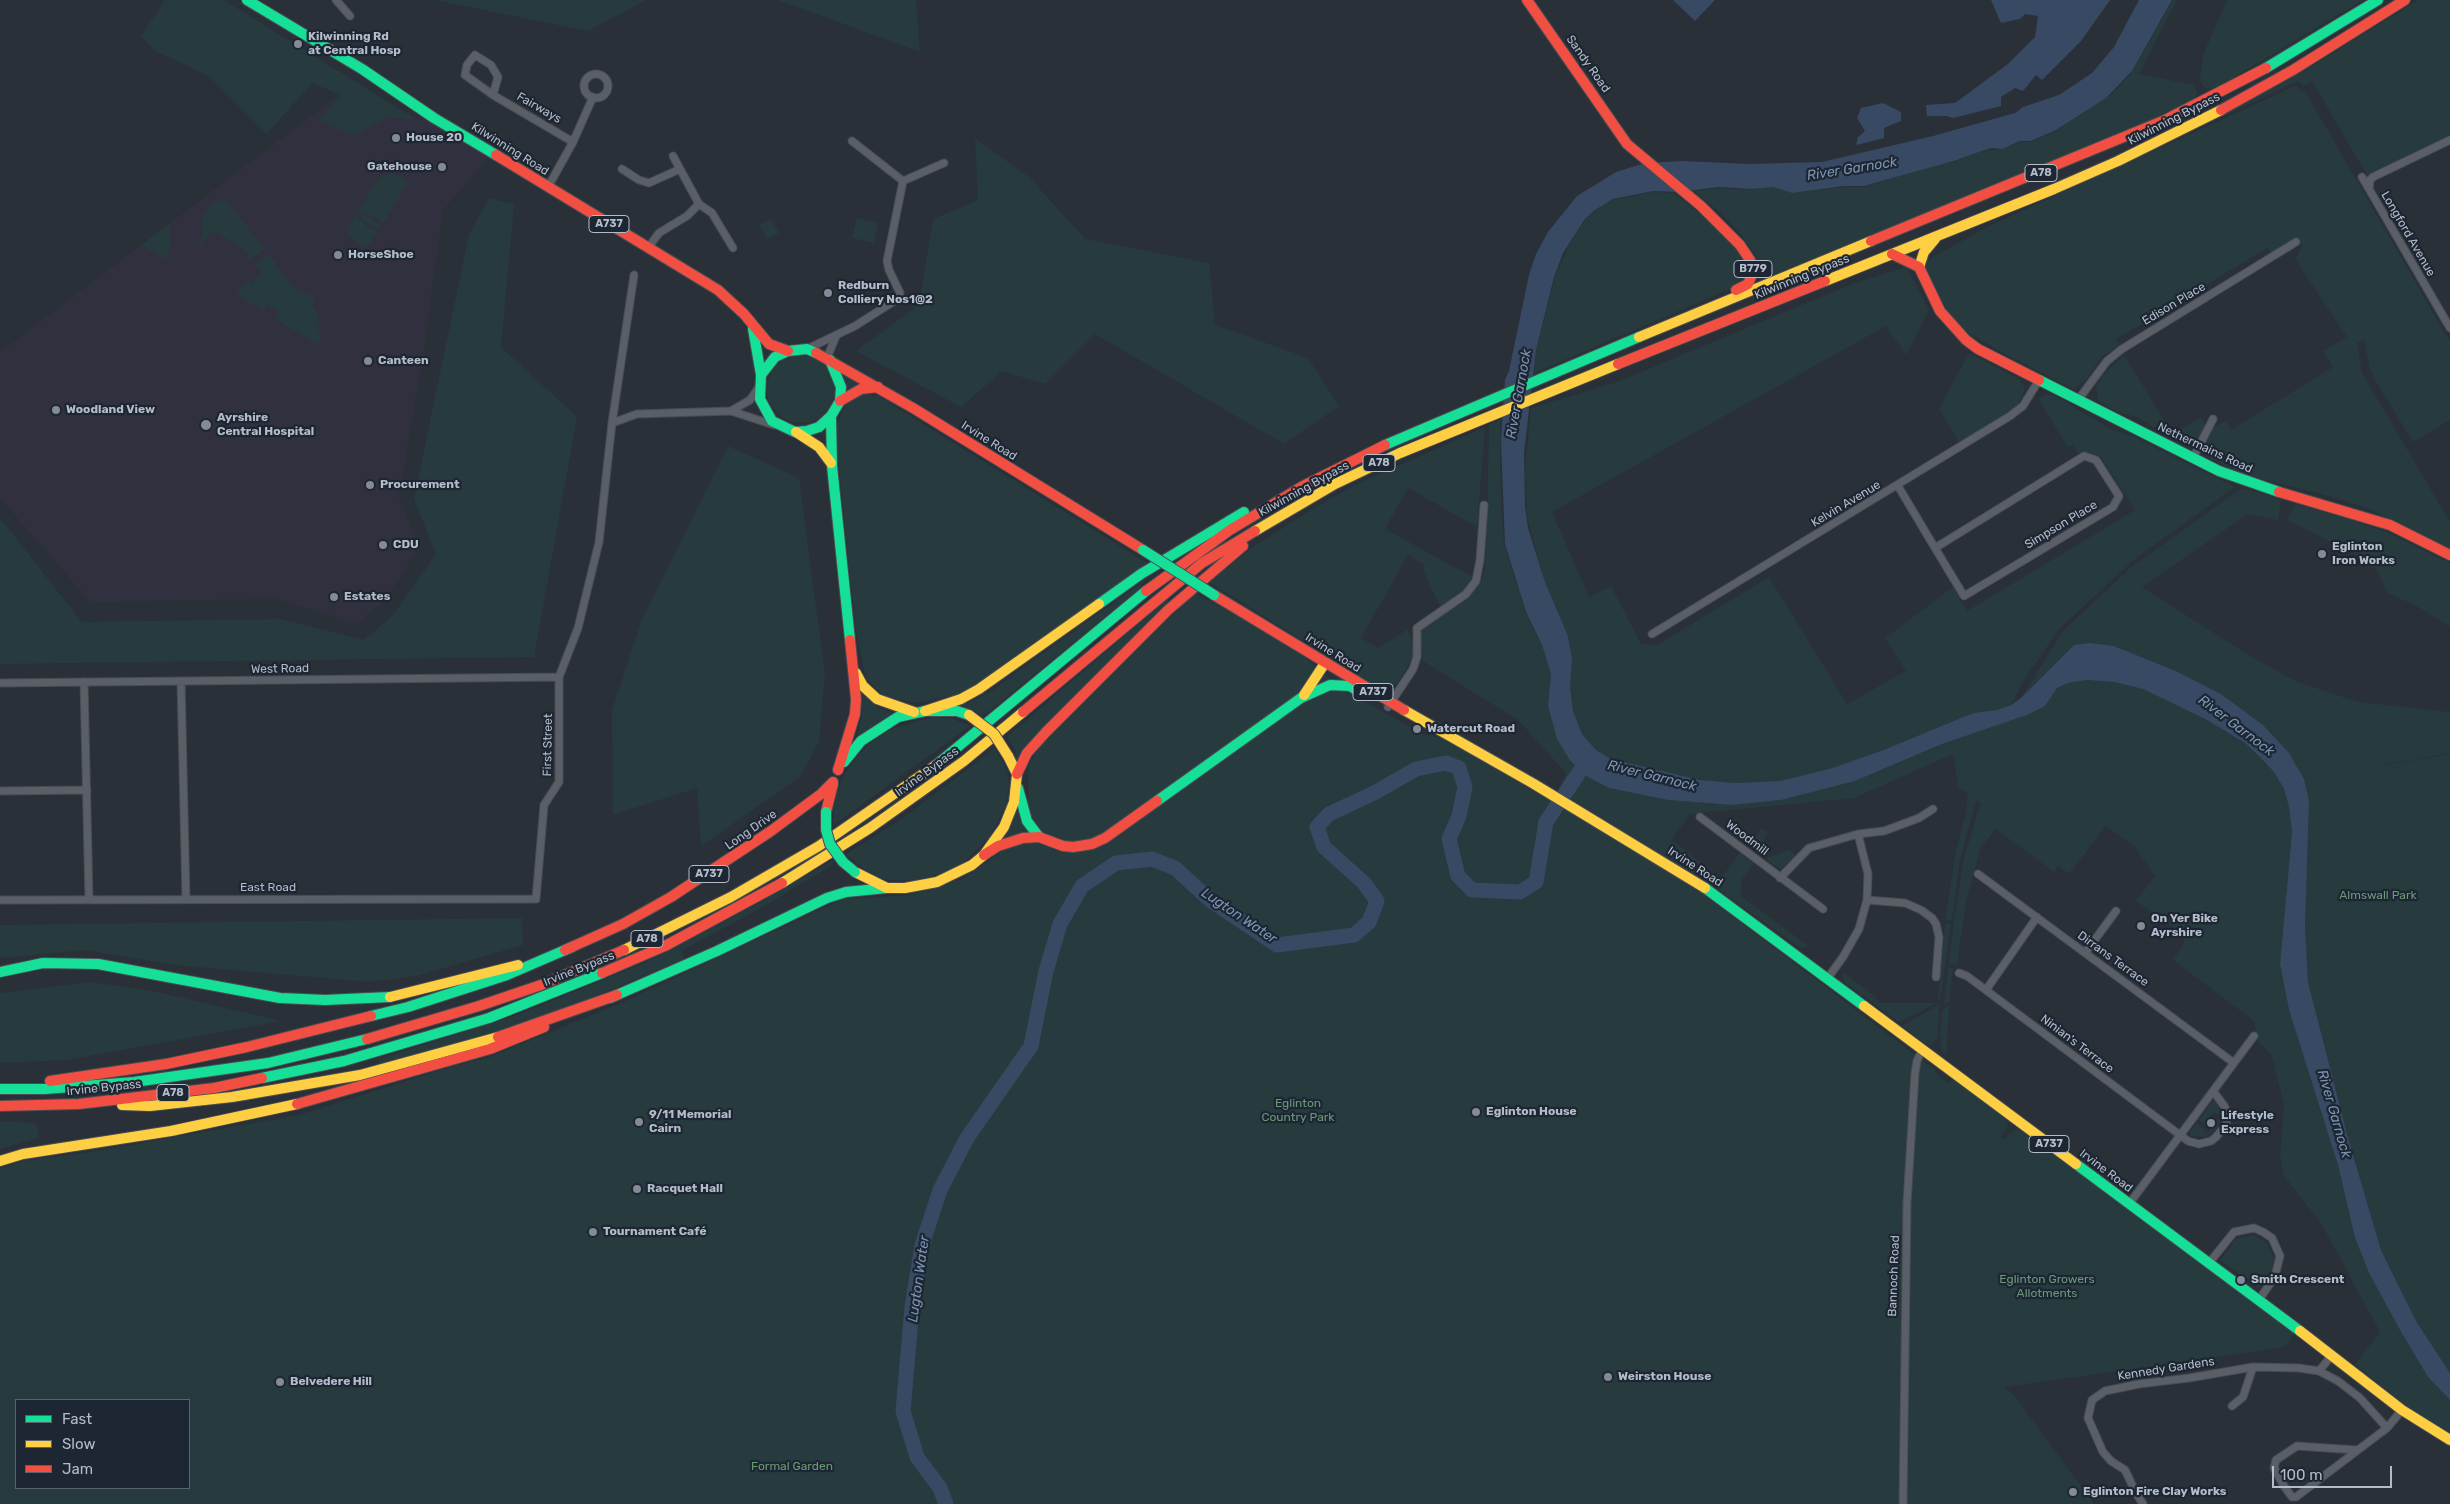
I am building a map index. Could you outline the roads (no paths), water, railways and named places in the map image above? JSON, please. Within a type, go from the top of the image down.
[{"type":"main road","name":"Kilwinning Road","points":[[247,0],[362,69],[434,118],[718,290],[744,314],[752,326],[769,344],[788,351]]},
{"type":"main road","name":"Sandy Road","points":[[1527,0],[1627,144],[1700,206],[1740,244],[1750,260],[1753,272],[1748,284],[1690,315]]},
{"type":"main road","name":"Kilwinning Bypass","points":[[1193,556],[1230,530],[1303,486],[1398,439],[1690,315],[2165,120],[2286,58],[2378,0]]},
{"type":"main road","name":"Kilwinning Bypass","points":[[1202,563],[1335,484],[1392,457],[1481,419],[2054,189],[2171,136],[2293,70],[2405,0]]},
{"type":"main road","points":[[1892,254],[1919,268],[1924,252],[1936,237]]},
{"type":"main road","name":"Nethermains Road","points":[[1919,268],[1940,311],[1956,331],[1978,349],[2193,458],[2269,489],[2322,503],[2390,525],[2450,554]]},
{"type":"main road","name":"Kilwinning Road","points":[[752,326],[761,375]]},
{"type":"main road","name":"A737","points":[[788,351],[807,350],[828,359]]},
{"type":"main road","points":[[761,375],[775,357],[788,351]]},
{"type":"main road","points":[[828,359],[838,377],[840,401]]},
{"type":"main road","name":"Irvine Road","points":[[828,359],[878,387],[1143,550],[1390,705],[1416,717],[1534,784],[1692,879],[2259,1300],[2402,1410],[2450,1440]]},
{"type":"main road","name":"A737","points":[[761,375],[759,387],[760,400],[772,421],[783,428],[795,432],[823,450],[832,466]]},
{"type":"main road","points":[[795,432],[819,427],[831,416],[840,401],[861,389],[878,387]]},
{"type":"main road","points":[[831,416],[832,466],[855,670],[856,714],[833,782],[826,812],[826,830],[830,844],[843,862],[855,872],[887,888]]},
{"type":"main road","points":[[838,770],[861,741],[874,731],[898,717],[925,711],[961,699],[979,689],[1141,574],[1255,505],[1303,486]]},
{"type":"main road","points":[[1017,774],[1027,753],[1046,732],[1161,617],[1280,516]]},
{"type":"main road","name":"Irvine Bypass","points":[[0,1088],[134,1082],[268,1062],[338,1047],[479,1006],[540,985],[623,950],[731,897],[819,846],[887,800],[954,752],[1142,594],[1193,556]]},
{"type":"main road","name":"Irvine Bypass","points":[[0,1106],[79,1104],[214,1088],[344,1061],[489,1018],[584,981],[665,946],[781,884],[912,799],[964,761],[1202,563]]},
{"type":"main road","points":[[1302,698],[1325,663]]},
{"type":"main road","points":[[855,670],[863,686],[877,699],[915,713]]},
{"type":"main road","points":[[1322,687],[1337,670]]},
{"type":"main road","points":[[0,1161],[22,1154],[171,1131],[313,1101],[490,1048],[618,995],[717,951],[827,898],[846,892],[905,888],[937,882],[957,874],[984,855],[1011,841],[1044,839],[1063,846],[1084,846],[1105,838],[1302,698],[1322,687],[1336,684],[1350,686],[1390,705]]},
{"type":"main road","points":[[925,711],[957,711],[969,715],[994,734],[1017,774],[1018,786],[1028,821],[1044,839]]},
{"type":"main road","name":"Long Drive","points":[[572,947],[623,924],[712,872],[772,831],[821,794],[833,782]]},
{"type":"main road","points":[[984,855],[1006,822],[1018,786]]},
{"type":"main road","points":[[0,1088],[166,1064],[247,1047],[408,1007],[458,992],[507,975],[572,947]]},
{"type":"main road","points":[[0,972],[43,964],[98,964],[280,998],[369,1000],[422,992],[517,966],[572,947]]},
{"type":"main road","points":[[79,1104],[150,1106],[232,1097],[360,1075],[503,1036],[618,995]]},
{"type":"street","points":[[336,0],[350,16]]},
{"type":"street","name":"Fairways","points":[[493,95],[498,77],[492,65],[475,54],[468,65],[465,75],[493,95],[573,142]]},
{"type":"street","points":[[548,187],[573,142],[593,98]]},
{"type":"street","points":[[2370,190],[2370,180],[2373,177],[2450,140]]},
{"type":"street","points":[[852,142],[903,181]]},
{"type":"street","points":[[673,156],[699,204],[712,213],[733,248]]},
{"type":"street","points":[[903,181],[944,163]]},
{"type":"street","points":[[622,169],[639,180],[649,183],[680,169]]},
{"type":"street","name":"Longford Avenue","points":[[2362,177],[2448,318],[2450,328]]},
{"type":"street","points":[[807,350],[855,326],[899,298],[900,293],[888,270],[887,260],[903,181]]},
{"type":"street","points":[[648,248],[659,233],[687,216],[699,204]]},
{"type":"street","name":"Edison Place","points":[[2078,400],[2106,361],[2122,349],[2296,242]]},
{"type":"street","points":[[559,677],[578,628],[600,542],[612,423],[634,275]]},
{"type":"street","points":[[828,359],[833,339],[838,334]]},
{"type":"street","name":"Kelvin Avenue","points":[[1652,634],[1898,486],[2018,411],[2039,380]]},
{"type":"street","points":[[731,411],[750,400],[759,387]]},
{"type":"street","points":[[612,423],[637,414],[731,411],[783,428]]},
{"type":"street","points":[[2193,458],[2212,419]]},
{"type":"street","name":"Simpson Place","points":[[1898,486],[1935,548],[1964,596],[2113,507],[2119,496],[2099,464],[2092,458],[2084,456],[1935,548]]},
{"type":"street","points":[[1390,705],[1413,669],[1418,657],[1417,628],[1466,594],[1476,581],[1479,567],[1484,505]]},
{"type":"street","name":"West Road","points":[[0,683],[559,677]]},
{"type":"street","name":"First Street","points":[[536,899],[544,805],[559,782],[559,677]]},
{"type":"street","points":[[181,681],[186,900]]},
{"type":"street","points":[[84,682],[90,900]]},
{"type":"street","points":[[0,791],[87,790]]},
{"type":"street","points":[[1780,878],[1809,848],[1858,834],[1884,831],[1919,818],[1933,809]]},
{"type":"street","name":"Woodmill","points":[[1700,817],[1823,910]]},
{"type":"street","points":[[1827,979],[1843,957],[1859,929],[1867,900],[1868,874],[1858,834]]},
{"type":"street","name":"Dirrans Terrace","points":[[1978,874],[2234,1063]]},
{"type":"street","name":"East Road","points":[[0,900],[536,899]]},
{"type":"street","points":[[1867,900],[1905,903],[1921,910],[1932,918],[1936,924],[1939,937],[1936,977]]},
{"type":"street","points":[[2085,953],[2116,911]]},
{"type":"street","points":[[1986,990],[2037,918]]},
{"type":"street","name":"Ninian's Terrace","points":[[1959,972],[1986,990],[2188,1141],[2199,1144],[2210,1141],[2222,1132],[2226,1125],[2227,1112],[2223,1102],[2212,1091]]},
{"type":"street","points":[[2129,1204],[2254,1036]]},
{"type":"street","name":"Bannoch Road","points":[[1903,1504],[1907,1203],[1915,1073],[1917,1061],[1922,1050]]},
{"type":"street","points":[[2209,1263],[2234,1232],[2254,1228],[2268,1235],[2277,1246],[2280,1256],[2279,1267],[2259,1300]]},
{"type":"street","points":[[2332,1355],[2319,1371],[2356,1394],[2388,1428]]},
{"type":"street","points":[[2232,1406],[2243,1397],[2253,1367]]},
{"type":"street","name":"Kennedy Gardens","points":[[2144,1504],[2136,1493],[2125,1470],[2103,1452],[2088,1418],[2092,1400],[2105,1391],[2139,1384],[2253,1367],[2319,1371]]},
{"type":"street","points":[[2358,1450],[2296,1446],[2276,1460],[2274,1468],[2284,1486],[2292,1496],[2296,1497],[2388,1428],[2402,1410]]},
{"type":"water","points":[[1673,0],[1715,0],[1695,21]]},
{"type":"water","points":[[1991,0],[2110,0],[2081,41],[2042,80],[2036,75],[2023,91],[2015,88],[2001,97],[2001,106],[1953,118],[1947,116],[1927,116],[1926,105],[1955,103],[2008,64],[2035,37],[2038,16],[2025,14],[2020,19],[2001,23]]},
{"type":"water","name":"River Garnock","points":[[2139,0],[2172,0],[2132,71],[2106,98],[2056,130],[2031,141],[2020,141],[2002,149],[1992,148],[1957,160],[1864,186],[1844,186],[1792,193],[1773,187],[1751,189],[1719,187],[1679,192],[1653,191],[1613,199],[1595,210],[1585,219],[1563,253],[1554,277],[1536,350],[1524,453],[1525,507],[1528,528],[1545,582],[1568,636],[1572,659],[1570,687],[1573,711],[1582,734],[1596,750],[1611,759],[1700,780],[1736,783],[1780,781],[1829,769],[1881,751],[1973,713],[1997,710],[2011,705],[2021,698],[2074,645],[2090,643],[2114,646],[2176,671],[2221,694],[2263,725],[2289,753],[2304,779],[2309,802],[2305,926],[2308,982],[2348,1138],[2381,1250],[2416,1321],[2450,1373],[2450,1400],[2428,1377],[2400,1330],[2369,1273],[2355,1238],[2338,1165],[2289,1010],[2280,964],[2292,832],[2289,807],[2284,789],[2274,772],[2245,743],[2207,720],[2143,689],[2114,682],[2087,680],[2068,683],[2057,688],[2045,706],[2027,715],[1942,744],[1855,781],[1781,800],[1732,805],[1668,800],[1609,788],[1584,775],[1569,759],[1557,739],[1548,706],[1551,674],[1542,645],[1526,612],[1505,544],[1501,440],[1505,380],[1509,371],[1529,275],[1536,254],[1548,232],[1577,196],[1616,172],[1645,163],[1682,161],[1749,164],[1822,162],[1933,136],[2015,113],[2023,107],[2059,95],[2092,73],[2114,47]]},
{"type":"water","points":[[1883,103],[1901,112],[1901,121],[1884,128],[1884,138],[1856,145],[1858,137],[1865,131],[1857,118],[1861,108]]},
{"type":"waterway","name":"Lugton Water","points":[[946,1504],[940,1488],[917,1457],[903,1411],[912,1307],[922,1245],[940,1190],[967,1138],[1031,1046],[1046,971],[1060,924],[1082,886],[1116,863],[1152,859],[1175,868],[1210,900],[1277,945],[1354,935],[1369,922],[1377,901],[1364,883],[1324,847],[1317,827],[1329,814],[1374,793],[1416,769],[1446,763],[1459,768],[1465,787],[1459,816],[1449,839],[1458,876],[1472,890],[1520,892],[1536,882],[1546,822],[1588,759]]},
{"type":"place","name":"Kilwinning Rd at Central Hosp","points":[[298,44]]},
{"type":"place","name":"House 20","points":[[396,138]]},
{"type":"place","name":"Gatehouse","points":[[442,167]]},
{"type":"place","name":"HorseShoe","points":[[338,255]]},
{"type":"place","name":"Redburn Colliery Nos1@2","points":[[828,293]]},
{"type":"place","name":"Canteen","points":[[368,361]]},
{"type":"place","name":"Woodland View","points":[[56,410]]},
{"type":"place","name":"Ayrshire Central Hospital","points":[[206,425]]},
{"type":"place","name":"Procurement","points":[[370,485]]},
{"type":"place","name":"CDU","points":[[383,545]]},
{"type":"place","name":"Eglinton Iron Works","points":[[2322,554]]},
{"type":"place","name":"Estates","points":[[334,597]]},
{"type":"place","name":"Watercut Road","points":[[1417,729]]},
{"type":"place","name":"On Yer Bike Ayrshire","points":[[2141,926]]},
{"type":"place","name":"Eglinton House","points":[[1476,1112]]},
{"type":"place","name":"9/11 Memorial Cairn","points":[[639,1122]]},
{"type":"place","name":"Lifestyle Express","points":[[2211,1123]]},
{"type":"place","name":"Racquet Hall","points":[[637,1189]]},
{"type":"place","name":"Tournament Café","points":[[593,1232]]},
{"type":"place","name":"Smith Crescent","points":[[2241,1280]]},
{"type":"place","name":"Weirston House","points":[[1608,1377]]},
{"type":"place","name":"Belvedere Hill","points":[[280,1382]]},
{"type":"place","name":"Eglinton Fire Clay Works","points":[[2073,1492]]},
{"type":"park label","name":"Almswall Park","points":[[2378,896]]},
{"type":"park label","name":"Eglinton Country Park","points":[[1298,1111]]},
{"type":"park label","name":"Eglinton Growers Allotments","points":[[2047,1287]]},
{"type":"park label","name":"Formal Garden","points":[[792,1467]]}]
